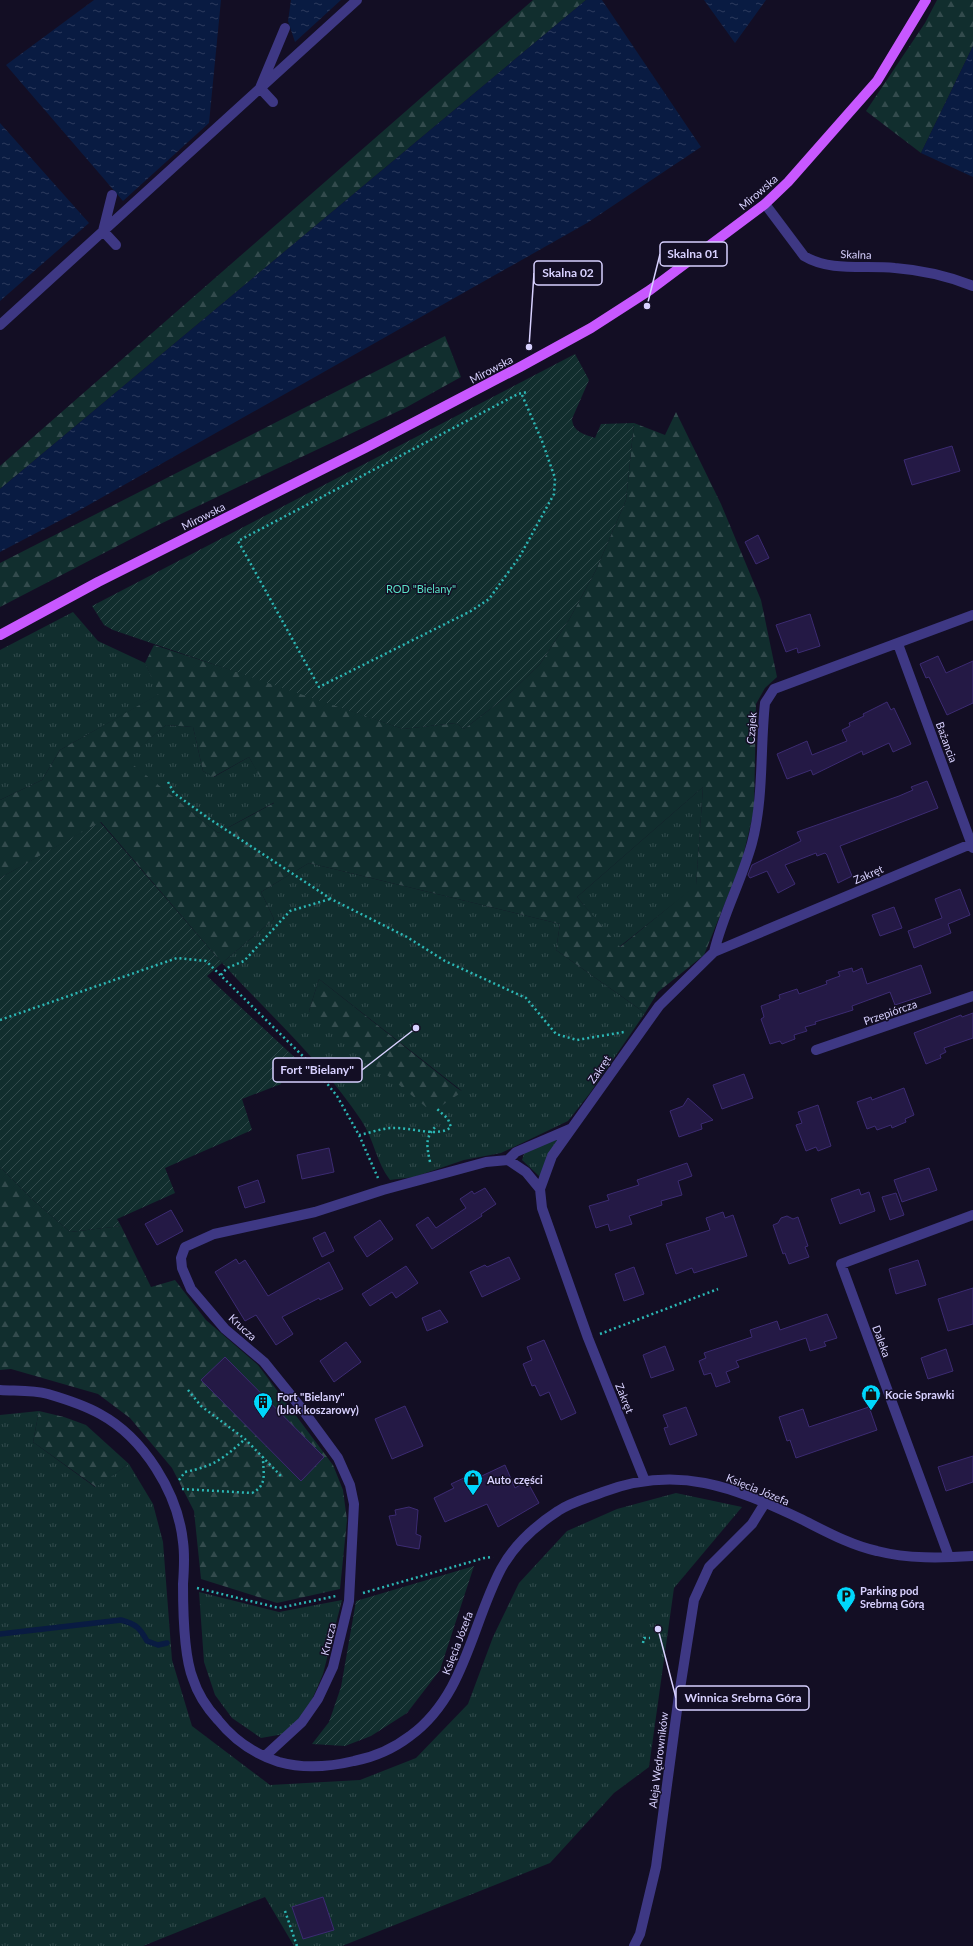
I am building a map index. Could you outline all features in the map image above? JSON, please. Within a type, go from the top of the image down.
[{"type":"main road","name":"Mirowska","points":[[0,634],[105,579],[386,437],[581,333],[650,290],[765,204],[820,147],[877,81],[926,0]]},
{"type":"street","points":[[0,325],[357,0]]},
{"type":"street","points":[[260,88],[285,28]]},
{"type":"street","points":[[260,88],[273,102]]},
{"type":"street","points":[[103,231],[112,195]]},
{"type":"street","name":"Skalna","points":[[765,204],[804,256],[812,261],[825,265],[895,268],[933,273],[973,286]]},
{"type":"street","points":[[103,231],[116,246]]},
{"type":"street","name":"Czajek","points":[[714,952],[718,932],[753,837],[758,812],[765,703],[774,689],[973,615]]},
{"type":"street","name":"Bażancia","points":[[898,644],[972,845]]},
{"type":"street","name":"Zakręt","points":[[645,1482],[588,1338],[542,1208],[540,1189],[552,1156],[659,1006],[714,952],[972,845]]},
{"type":"street","name":"Przepiórcza","points":[[816,1050],[973,996]]},
{"type":"street","points":[[540,1189],[526,1172],[508,1160],[516,1152],[572,1128]]},
{"type":"street","name":"Krucza","points":[[265,1756],[302,1722],[318,1699],[333,1667],[349,1601],[354,1504],[350,1485],[338,1458],[302,1409],[264,1362],[225,1329],[190,1289],[182,1268],[181,1258],[185,1247],[214,1234],[315,1212],[383,1190],[486,1162],[508,1160]]},
{"type":"street","name":"Daleka","points":[[949,1558],[841,1264],[973,1215]]},
{"type":"street","name":"Księcia Józefa","points":[[0,1390],[45,1393],[86,1407],[103,1415],[138,1446],[155,1467],[176,1506],[183,1541],[185,1633],[191,1676],[208,1709],[232,1737],[265,1756],[281,1763],[312,1768],[370,1758],[392,1748],[424,1725],[440,1708],[452,1689],[464,1664],[482,1612],[501,1570],[523,1539],[562,1508],[616,1487],[645,1482],[691,1480],[727,1487],[765,1503],[827,1533],[877,1551],[917,1557],[949,1558],[973,1556]]},
{"type":"street","name":"Aleja Wędrowników","points":[[634,1946],[640,1934],[656,1866],[679,1695],[694,1600],[709,1567],[752,1524],[765,1503]]},
{"type":"path","points":[[522,394],[542,441],[554,478],[554,494],[520,556],[489,599],[471,611],[319,687],[238,541],[518,394],[527,392]]},
{"type":"path","points":[[168,782],[174,793],[208,818],[331,899],[407,937],[444,961],[526,998],[556,1034],[577,1040],[641,1030]]},
{"type":"path","points":[[221,975],[227,968],[244,961],[290,910],[331,899]]},
{"type":"path","points":[[0,1020],[176,958],[206,961],[312,1066],[337,1096],[360,1135],[383,1190]]},
{"type":"path","points":[[360,1135],[392,1128],[414,1128],[430,1132],[446,1131],[451,1127],[448,1119],[436,1108]]},
{"type":"path","points":[[437,1125],[430,1132],[427,1141],[430,1162],[437,1175]]},
{"type":"path","points":[[588,1338],[718,1289]]},
{"type":"path","points":[[188,1390],[201,1406],[245,1439],[282,1478]]},
{"type":"path","points":[[169,1491],[185,1472],[205,1468],[216,1463],[245,1439]]},
{"type":"path","points":[[169,1491],[186,1488],[252,1493],[261,1489],[264,1482],[262,1457]]},
{"type":"path","points":[[356,1595],[472,1561]]},
{"type":"path","points":[[208,1591],[278,1608],[333,1596]]},
{"type":"path","points":[[643,1643],[644,1638],[650,1638]]},
{"type":"path","points":[[285,1911],[297,1946]]},
{"type":"green space","points":[[533,0],[586,0],[0,489],[0,466]]},
{"type":"green space","points":[[937,0],[973,0],[973,46],[921,153],[866,111],[925,23]]},
{"type":"green space","points":[[445,336],[461,377],[407,407],[156,526],[0,607],[0,563]]},
{"type":"green space","name":"ROD \"Bielany\"","points":[[575,354],[589,380],[572,419],[574,427],[583,434],[595,438],[601,424],[634,423],[626,500],[596,570],[570,618],[540,664],[506,697],[464,729],[456,723],[403,729],[113,630],[104,625],[92,606]]},
{"type":"green space","points":[[676,412],[721,504],[761,600],[777,677],[765,688],[756,704],[754,810],[742,861],[704,955],[658,992],[645,1013],[556,950],[560,924],[309,863],[261,892],[274,919],[222,963],[101,822],[0,878],[0,800],[42,780],[60,750],[159,694],[145,663],[154,645],[265,681],[403,729],[456,723],[464,729],[506,697],[540,664],[570,618],[596,570],[626,500],[634,423],[665,435]],"holes":[[[166,725],[193,727],[203,771],[213,777],[249,757],[274,803],[218,833],[126,759]],[[703,787],[696,885],[620,947],[577,897]]]},
{"type":"green space","points":[[73,612],[98,641],[145,663],[160,694],[60,750],[42,780],[0,800],[0,650]]},
{"type":"green space","points":[[166,725],[193,727],[203,771],[214,777],[249,757],[275,802],[218,833],[125,759]]},
{"type":"green space","points":[[703,787],[696,886],[619,947],[577,897]]},
{"type":"green space","points":[[100,822],[222,963],[207,976],[304,1066],[283,1075],[281,1084],[242,1099],[252,1130],[165,1168],[175,1193],[117,1219],[121,1226],[70,1232],[33,1200],[0,1167],[0,878]]},
{"type":"green space","points":[[309,863],[560,924],[556,950],[645,1013],[590,1093],[568,1121],[501,1153],[464,1160],[414,1177],[390,1180],[381,1166],[365,1127],[347,1099],[295,1039],[222,963],[274,919],[261,892]],"holes":[[[319,979],[462,1091],[309,1011]]]},
{"type":"green space","points":[[319,979],[462,1092],[432,1112],[309,1011]]},
{"type":"green space","points":[[558,1139],[546,1159],[540,1177],[522,1160],[525,1151]]},
{"type":"green space","points":[[0,1167],[33,1200],[70,1232],[121,1226],[151,1287],[175,1280],[206,1320],[258,1365],[333,1465],[343,1490],[347,1520],[340,1589],[277,1603],[201,1579],[194,1511],[172,1468],[130,1418],[98,1394],[11,1369],[0,1370]]},
{"type":"green space","points":[[39,1411],[33,1442],[95,1487],[129,1464],[153,1504],[163,1542],[172,1660],[192,1726],[270,1785],[360,1780],[416,1758],[468,1704],[493,1637],[519,1583],[567,1531],[617,1509],[676,1493],[742,1507],[674,1588],[649,1767],[614,1793],[550,1863],[342,1946],[294,1946],[265,1897],[143,1946],[0,1946],[0,1415]]},
{"type":"green space","points":[[39,1411],[64,1417],[86,1425],[129,1464],[96,1487],[33,1442]]},
{"type":"green space","points":[[474,1566],[440,1670],[407,1713],[371,1736],[345,1746],[312,1744],[329,1722],[341,1687],[356,1601]]},
{"type":"green space","points":[[199,1592],[279,1612],[342,1600],[323,1674],[308,1709],[284,1734],[261,1738],[232,1718],[215,1695],[204,1662]]},
{"type":"water","points":[[94,0],[221,0],[209,123],[123,201],[6,65]]},
{"type":"water","points":[[291,0],[341,0],[295,42],[288,21]]},
{"type":"water","points":[[586,0],[602,0],[701,147],[587,223],[78,511],[0,552],[0,489]]},
{"type":"water","points":[[704,0],[766,0],[735,43]]},
{"type":"water","points":[[973,46],[973,177],[921,153]]},
{"type":"water","points":[[0,123],[89,223],[0,301]]},
{"type":"building","points":[[952,446],[960,471],[912,485],[904,460]]},
{"type":"building","points":[[758,535],[769,558],[756,564],[745,542]]},
{"type":"building","points":[[810,614],[820,646],[798,653],[797,648],[786,652],[776,625]]},
{"type":"building","points":[[938,656],[946,673],[973,661],[973,703],[947,715],[929,677],[926,678],[920,664]]},
{"type":"building","points":[[887,702],[891,710],[894,708],[911,744],[893,752],[889,743],[863,755],[862,751],[813,775],[811,770],[787,779],[777,754],[807,741],[812,755],[847,741],[842,730],[850,726],[849,723]]},
{"type":"building","points":[[927,781],[938,808],[840,846],[852,876],[838,883],[825,853],[817,856],[816,853],[785,865],[795,884],[778,893],[767,871],[750,878],[748,875],[752,865],[801,841],[797,832],[899,796],[913,790],[911,787]]},
{"type":"building","points":[[960,889],[970,915],[948,924],[951,933],[914,948],[908,931],[942,918],[935,899]]},
{"type":"building","points":[[894,907],[902,928],[880,936],[872,915]]},
{"type":"building","points":[[921,965],[931,993],[895,1005],[890,992],[852,1006],[853,1010],[815,1022],[816,1024],[805,1027],[807,1031],[794,1035],[795,1039],[782,1044],[780,1041],[770,1044],[761,1019],[764,1017],[761,1006],[780,999],[779,995],[797,989],[799,994],[827,984],[826,981],[840,976],[838,972],[852,968],[853,972],[862,968],[867,984]]},
{"type":"building","points":[[973,1013],[973,1038],[944,1048],[946,1052],[940,1055],[941,1058],[926,1064],[914,1033],[961,1015],[962,1017]]},
{"type":"building","points":[[744,1074],[753,1098],[722,1109],[713,1085]]},
{"type":"building","points":[[904,1088],[914,1115],[905,1119],[906,1122],[892,1128],[891,1125],[877,1130],[875,1126],[867,1129],[857,1102],[871,1097],[872,1100]]},
{"type":"building","points":[[688,1098],[713,1120],[701,1124],[702,1129],[679,1137],[670,1111],[683,1106]]},
{"type":"building","points":[[818,1105],[831,1146],[818,1151],[816,1147],[806,1151],[796,1125],[802,1123],[798,1112]]},
{"type":"building","points":[[329,1148],[334,1172],[302,1179],[297,1155]]},
{"type":"building","points":[[687,1163],[692,1176],[678,1181],[682,1195],[661,1201],[662,1205],[629,1216],[632,1224],[610,1231],[608,1224],[596,1228],[589,1206],[609,1200],[607,1195],[639,1185],[637,1180]]},
{"type":"building","points":[[929,1168],[937,1190],[902,1202],[894,1180]]},
{"type":"building","points":[[258,1180],[265,1202],[245,1208],[238,1187]]},
{"type":"building","points":[[485,1188],[496,1204],[481,1214],[482,1216],[432,1249],[416,1225],[428,1217],[436,1228],[466,1208],[460,1199],[472,1191],[474,1194]]},
{"type":"building","points":[[859,1189],[861,1195],[869,1192],[875,1211],[840,1224],[831,1199]]},
{"type":"building","points":[[896,1193],[904,1215],[890,1220],[882,1197]]},
{"type":"building","points":[[171,1210],[183,1231],[157,1245],[145,1224]]},
{"type":"building","points":[[723,1212],[725,1218],[733,1215],[747,1256],[694,1273],[692,1268],[676,1274],[666,1244],[710,1230],[706,1218]]},
{"type":"building","points":[[787,1216],[793,1219],[798,1217],[808,1246],[805,1247],[809,1257],[789,1264],[785,1253],[783,1254],[773,1225],[778,1223],[781,1218]]},
{"type":"building","points":[[380,1220],[393,1239],[367,1257],[354,1237]]},
{"type":"building","points":[[325,1232],[334,1251],[322,1257],[313,1238]]},
{"type":"building","points":[[509,1257],[520,1279],[482,1297],[470,1272],[485,1265],[487,1267]]},
{"type":"building","points":[[236,1259],[239,1264],[245,1260],[268,1296],[329,1262],[343,1289],[320,1300],[319,1298],[282,1317],[293,1334],[276,1345],[256,1315],[245,1321],[215,1272]]},
{"type":"building","points":[[918,1260],[926,1285],[896,1294],[889,1269]]},
{"type":"building","points":[[406,1266],[418,1283],[396,1298],[392,1292],[370,1306],[362,1294]]},
{"type":"building","points":[[634,1267],[644,1294],[624,1301],[615,1274]]},
{"type":"building","points":[[973,1288],[973,1324],[948,1331],[938,1299]]},
{"type":"building","points":[[440,1310],[448,1322],[427,1331],[422,1318]]},
{"type":"building","points":[[827,1314],[837,1338],[824,1342],[826,1346],[810,1351],[806,1338],[736,1361],[739,1367],[726,1372],[730,1382],[716,1387],[711,1373],[704,1375],[699,1361],[706,1358],[704,1353],[752,1337],[750,1330],[777,1321],[780,1330]]},
{"type":"building","points":[[544,1340],[576,1413],[561,1420],[549,1392],[540,1396],[535,1385],[532,1386],[523,1364],[532,1360],[527,1347]]},
{"type":"building","points":[[346,1342],[361,1362],[334,1382],[320,1361]]},
{"type":"building","points":[[665,1346],[674,1370],[651,1378],[643,1355]]},
{"type":"building","points":[[946,1349],[953,1371],[928,1379],[921,1358]]},
{"type":"building","name":"Fort \"Bielany\" (blok koszarowy)","points":[[225,1357],[324,1457],[301,1481],[201,1380]]},
{"type":"building","points":[[405,1406],[423,1446],[392,1459],[375,1419]]},
{"type":"building","points":[[686,1407],[697,1435],[670,1445],[664,1428],[668,1427],[663,1415]]},
{"type":"building","points":[[869,1407],[877,1430],[796,1458],[790,1440],[787,1441],[779,1417],[803,1409],[809,1427]]},
{"type":"building","points":[[973,1456],[973,1482],[946,1491],[938,1467]]},
{"type":"building","points":[[505,1465],[515,1488],[527,1481],[539,1503],[498,1527],[487,1504],[445,1522],[434,1498],[454,1488],[451,1484],[468,1476],[471,1481]]},
{"type":"building","points":[[409,1507],[418,1510],[416,1534],[421,1536],[419,1549],[397,1545],[389,1516],[396,1515],[395,1510]]},
{"type":"building","points":[[323,1897],[334,1930],[303,1939],[292,1907]]},
{"type":"waterway","points":[[0,1634],[121,1620],[137,1627],[147,1641],[158,1645],[167,1643]]},
{"type":"place","name":"Skalna 01","points":[[647,306]]},
{"type":"place","name":"Skalna 02","points":[[529,347]]},
{"type":"place","name":"Fort \"Bielany\"","points":[[416,1028]]},
{"type":"place","name":"Kocie Sprawki","points":[[871,1411]]},
{"type":"place","name":"Fort \"Bielany\" (blok koszarowy)","points":[[263,1419]]},
{"type":"place","name":"Auto części","points":[[473,1496]]},
{"type":"place","name":"Parking pod Srebrną Górą","points":[[846,1613]]},
{"type":"place","name":"Winnica Srebrna Góra","points":[[658,1629]]}]
